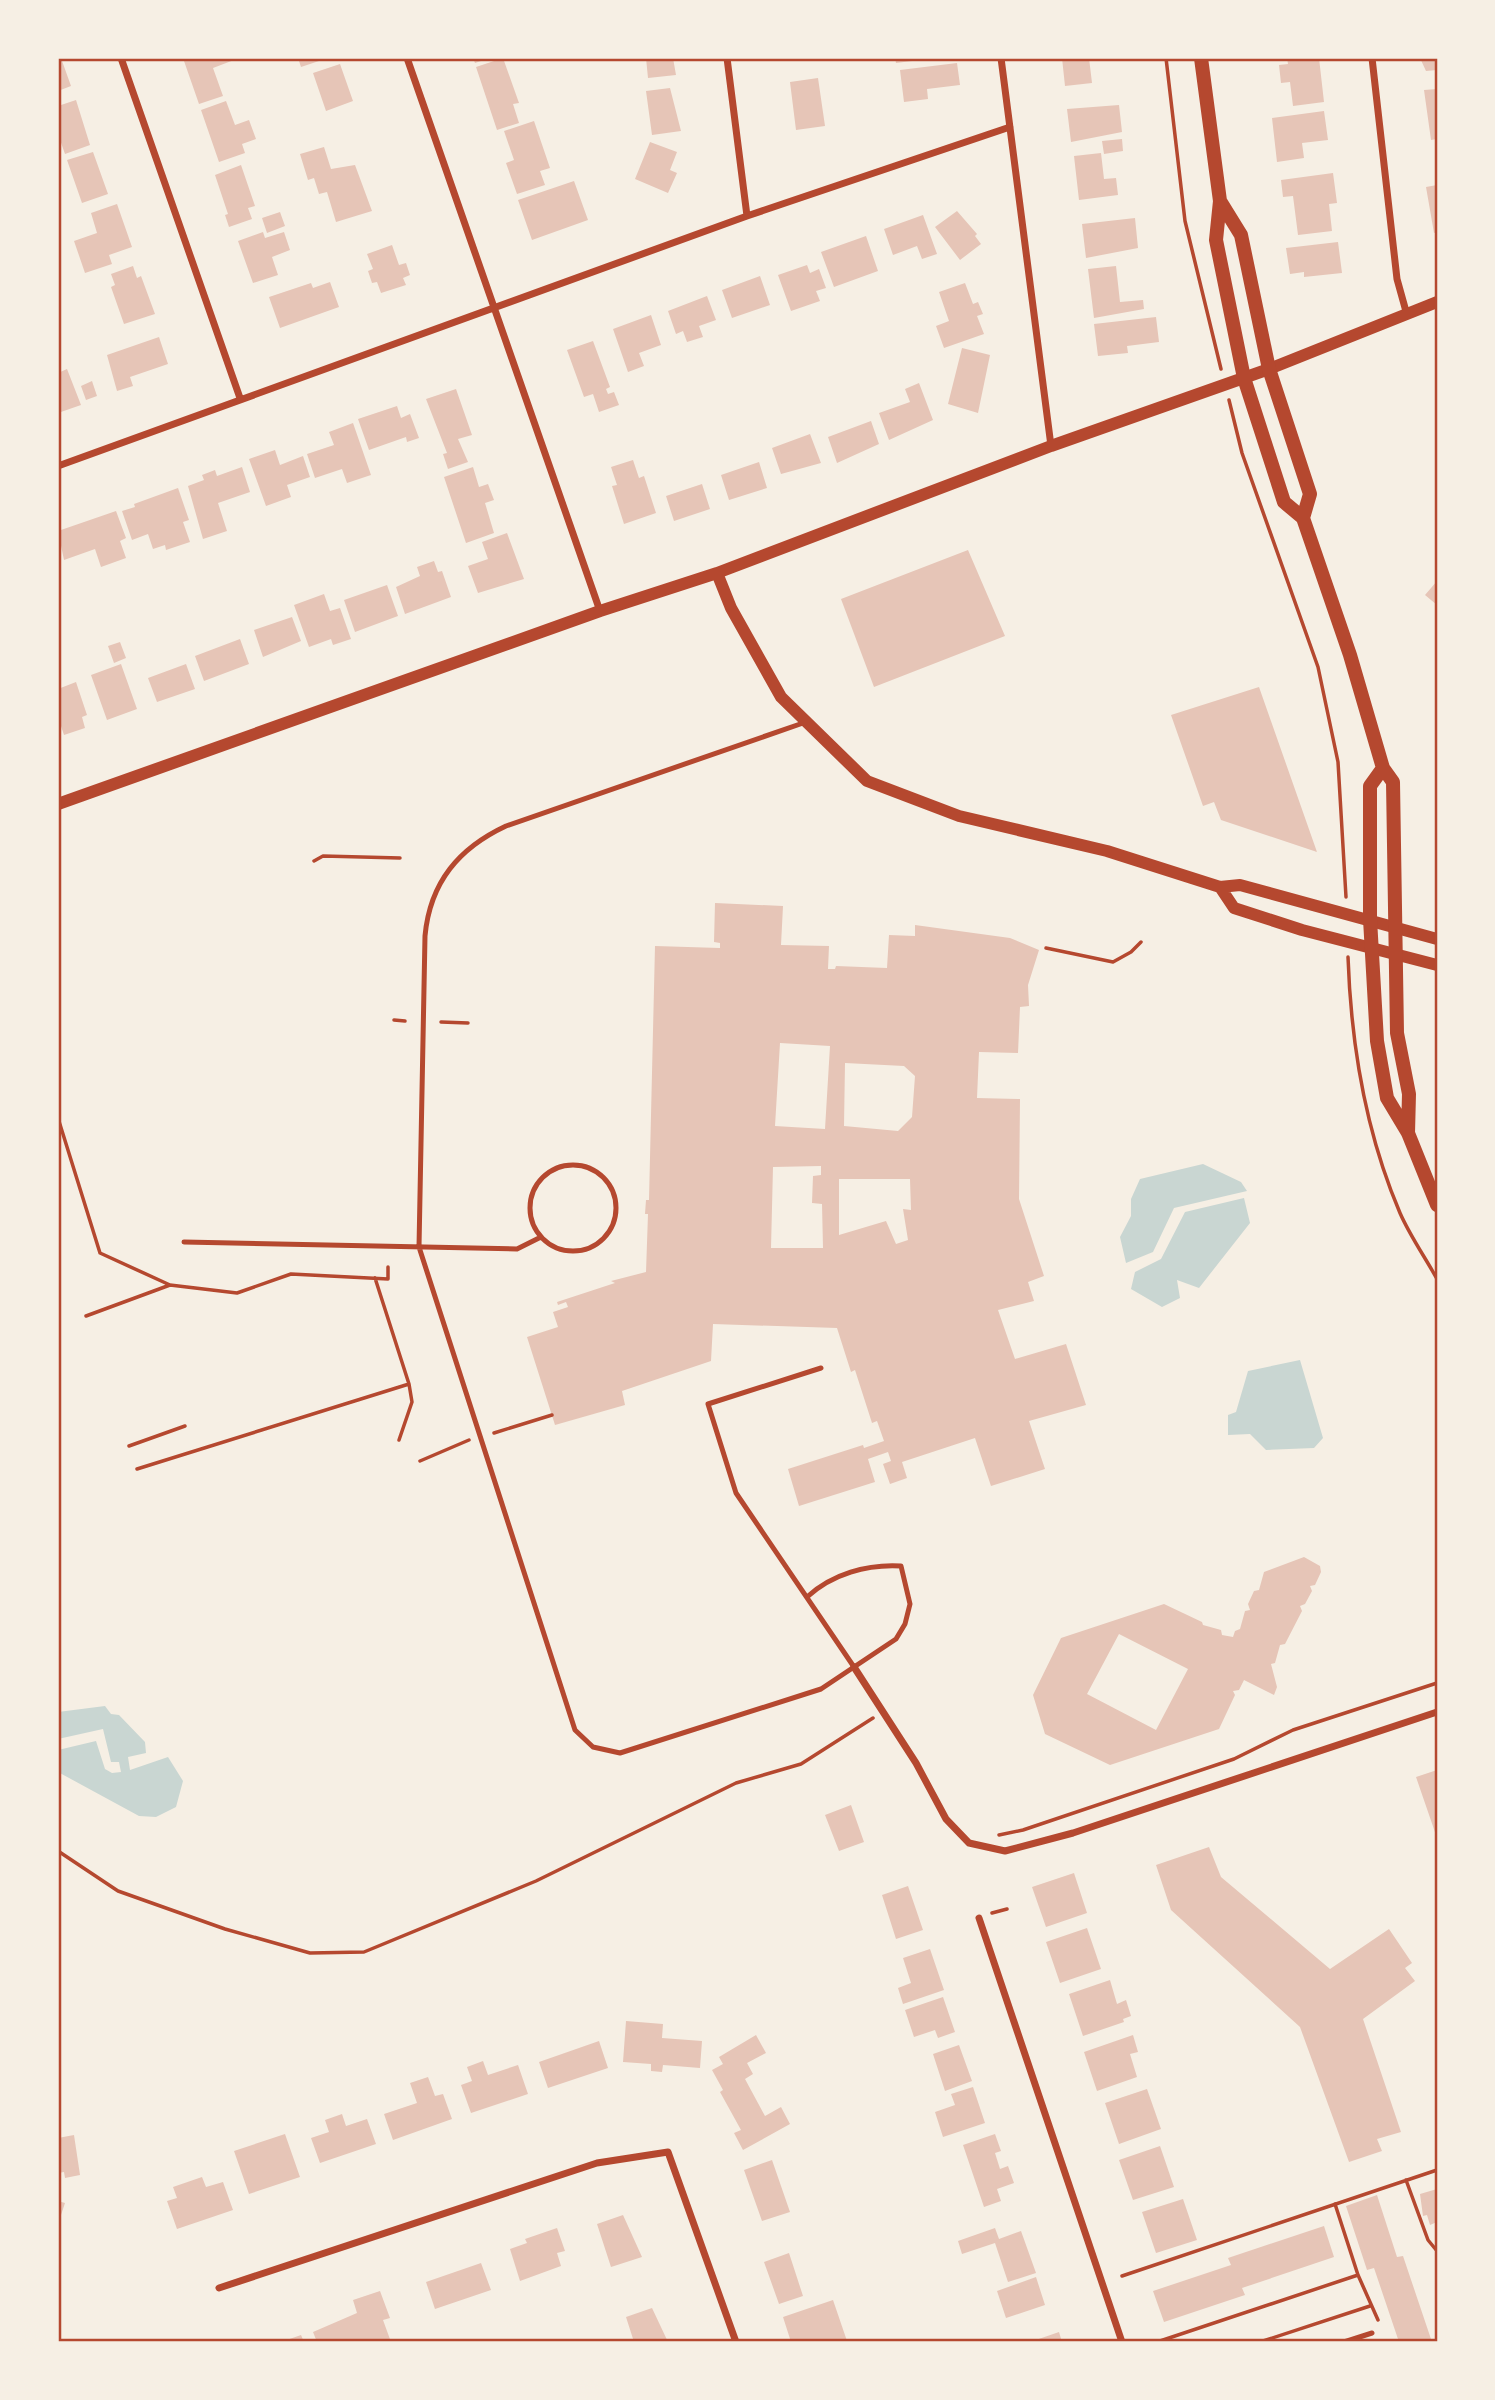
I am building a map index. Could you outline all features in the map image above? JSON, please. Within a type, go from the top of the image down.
[{"type":"main road","points":[[1201,58],[1220,201],[1216,240],[1244,378],[1284,502],[1303,518],[1350,655],[1383,768],[1393,782],[1397,1033],[1409,1094],[1408,1133]]},
{"type":"main road","points":[[1220,201],[1241,235],[1269,369],[1310,494],[1303,518]]},
{"type":"main road","points":[[1383,768],[1370,786],[1370,919],[1377,1041],[1388,1098],[1408,1133],[1437,1205]]},
{"type":"street","points":[[121,58],[240,398]]},
{"type":"street","points":[[407,58],[600,611]]},
{"type":"street","points":[[727,58],[747,216]]},
{"type":"street","points":[[1001,58],[1051,446]]},
{"type":"street","points":[[1372,58],[1397,279],[1408,315]]},
{"type":"street","points":[[58,466],[747,216],[1010,127]]},
{"type":"street","points":[[58,804],[600,611],[717,573],[1051,446],[1269,369],[1437,302]]},
{"type":"street","points":[[717,573],[731,608],[781,697],[867,781],[960,816],[1107,851],[1220,887],[1240,885],[1437,939]]},
{"type":"street","points":[[1220,887],[1234,908],[1437,965]]},
{"type":"street","points":[[854,1667],[946,1819],[969,1843],[1005,1851],[1073,1833],[1437,1712]]},
{"type":"street","points":[[979,1918],[1122,2342]]},
{"type":"street","points":[[219,2288],[597,2163],[668,2152],[736,2342]]},
{"type":"lane","points":[[806,722],[506,825],[481,838],[462,853],[449,869],[430,904],[425,936],[419,1247],[575,1730],[593,1747],[620,1753],[821,1689],[896,1639],[905,1624],[910,1604],[901,1566],[879,1565],[824,1581],[807,1597]]},
{"type":"lane","points":[[563,1165],[592,1167],[605,1175],[613,1189],[615,1206],[612,1226],[604,1239],[593,1248],[580,1252],[566,1251],[541,1237],[530,1210],[538,1182],[563,1165]]},
{"type":"lane","points":[[184,1242],[517,1249],[541,1237]]},
{"type":"lane","points":[[821,1368],[708,1405],[736,1493],[854,1667]]},
{"type":"lane","points":[[1344,2342],[1371,2333]]},
{"type":"path","points":[[1166,58],[1185,221],[1242,453],[1318,667],[1338,762],[1347,913]]},
{"type":"path","points":[[314,861],[323,856],[400,858]]},
{"type":"path","points":[[1046,948],[1113,962],[1141,942]]},
{"type":"path","points":[[1348,942],[1350,1024],[1367,1118],[1401,1214],[1437,1279]]},
{"type":"path","points":[[394,1020],[405,1021]]},
{"type":"path","points":[[441,1022],[468,1023]]},
{"type":"path","points":[[58,1118],[100,1253],[170,1285],[237,1293],[291,1274],[388,1279],[388,1267]]},
{"type":"path","points":[[375,1278],[409,1384],[412,1402],[399,1440]]},
{"type":"path","points":[[86,1315],[170,1285]]},
{"type":"path","points":[[137,1469],[409,1384]]},
{"type":"path","points":[[129,1446],[184,1426]]},
{"type":"path","points":[[999,1835],[1234,1759],[1293,1730],[1437,1683]]},
{"type":"path","points":[[58,1851],[118,1891],[225,1929],[310,1952],[364,1952],[536,1881],[736,1783],[801,1764],[883,1712]]},
{"type":"path","points":[[1122,2276],[1437,2170]]},
{"type":"path","points":[[1406,2180],[1437,2251]]},
{"type":"path","points":[[1335,2204],[1358,2275],[1381,2329]]},
{"type":"path","points":[[1431,2242],[1437,2240]]},
{"type":"path","points":[[1157,2342],[1167,2341],[1358,2275]]},
{"type":"path","points":[[1260,2342],[1370,2306]]},
{"type":"shaded area","points":[[1203,1164],[1241,1182],[1247,1191],[1174,1208],[1153,1252],[1126,1263],[1120,1237],[1131,1216],[1131,1199],[1140,1179]]},
{"type":"shaded area","points":[[1244,1198],[1250,1223],[1199,1288],[1177,1280],[1180,1298],[1162,1307],[1131,1289],[1135,1272],[1161,1259],[1185,1212]]},
{"type":"shaded area","points":[[1300,1360],[1323,1438],[1314,1448],[1266,1450],[1250,1434],[1228,1435],[1228,1415],[1236,1412],[1248,1371]]},
{"type":"shaded area","points":[[105,1706],[111,1714],[119,1715],[145,1742],[146,1753],[128,1757],[130,1770],[168,1757],[183,1781],[176,1807],[156,1817],[139,1816],[58,1772],[58,1750],[96,1741],[105,1769],[112,1773],[121,1772],[119,1762],[111,1762],[103,1729],[58,1739],[58,1712]]},
{"type":"building","points":[[58,58],[61,58],[71,86],[58,91]]},
{"type":"building","points":[[194,58],[233,58],[234,60],[213,68],[223,96],[199,104],[184,61]]},
{"type":"building","points":[[298,58],[321,58],[322,60],[301,67]]},
{"type":"building","points":[[473,58],[490,58],[475,63]]},
{"type":"building","points":[[503,58],[519,103],[513,104],[519,123],[497,130],[476,67]]},
{"type":"building","points":[[646,58],[673,58],[676,75],[648,78]]},
{"type":"building","points":[[895,58],[912,58],[912,61],[896,63]]},
{"type":"building","points":[[1062,58],[1089,58],[1092,83],[1065,86]]},
{"type":"building","points":[[1287,58],[1319,58],[1324,102],[1293,106],[1290,82],[1281,83],[1279,65],[1288,64]]},
{"type":"building","points":[[1420,58],[1437,58],[1437,70],[1426,71]]},
{"type":"building","points":[[957,63],[960,85],[927,89],[928,99],[904,102],[900,70]]},
{"type":"building","points":[[340,64],[353,101],[326,111],[313,73]]},
{"type":"building","points":[[818,78],[825,126],[796,130],[790,82]]},
{"type":"building","points":[[670,88],[681,131],[652,135],[646,91]]},
{"type":"building","points":[[1437,89],[1437,139],[1431,140],[1424,90]]},
{"type":"building","points":[[76,100],[90,145],[65,154],[58,134],[58,106]]},
{"type":"building","points":[[226,101],[235,125],[249,120],[256,139],[242,144],[245,153],[219,162],[201,110]]},
{"type":"building","points":[[1119,105],[1122,132],[1071,142],[1067,109]]},
{"type":"building","points":[[1324,111],[1328,140],[1302,143],[1304,158],[1277,162],[1272,118]]},
{"type":"building","points":[[534,121],[550,168],[540,171],[545,185],[517,194],[506,163],[514,160],[504,131]]},
{"type":"building","points":[[1122,139],[1123,151],[1104,154],[1102,141]]},
{"type":"building","points":[[650,142],[677,152],[670,170],[677,173],[668,193],[635,179]]},
{"type":"building","points":[[324,147],[331,169],[355,165],[372,211],[336,222],[327,192],[319,194],[314,178],[308,180],[300,154]]},
{"type":"building","points":[[93,152],[108,194],[82,203],[67,160]]},
{"type":"building","points":[[1101,153],[1104,179],[1116,178],[1118,195],[1079,200],[1074,156]]},
{"type":"building","points":[[241,165],[255,206],[248,208],[252,219],[229,227],[225,215],[228,214],[215,175]]},
{"type":"building","points":[[1333,173],[1337,203],[1329,204],[1332,231],[1298,235],[1293,196],[1283,197],[1281,180]]},
{"type":"building","points":[[574,181],[588,220],[532,240],[518,200]]},
{"type":"building","points":[[1437,185],[1437,232],[1434,233],[1426,187]]},
{"type":"building","points":[[117,204],[132,247],[109,255],[112,264],[85,273],[74,241],[97,233],[91,213]]},
{"type":"building","points":[[957,211],[977,234],[975,236],[981,244],[960,260],[935,227]]},
{"type":"building","points":[[280,212],[285,226],[267,233],[262,218]]},
{"type":"building","points":[[923,215],[937,254],[922,259],[917,246],[893,255],[884,229]]},
{"type":"building","points":[[1135,218],[1138,248],[1086,258],[1082,224]]},
{"type":"building","points":[[263,232],[265,238],[284,232],[290,250],[272,257],[278,275],[253,283],[238,241]]},
{"type":"building","points":[[866,236],[878,271],[834,287],[821,252]]},
{"type":"building","points":[[1338,242],[1342,273],[1304,277],[1304,272],[1290,274],[1286,248]]},
{"type":"building","points":[[392,245],[399,265],[406,263],[410,275],[403,278],[406,285],[381,293],[377,282],[372,283],[368,271],[373,269],[367,254]]},
{"type":"building","points":[[807,265],[810,273],[819,269],[826,288],[816,291],[820,301],[791,311],[778,275]]},
{"type":"building","points":[[133,266],[137,278],[141,276],[155,314],[124,324],[111,287],[115,285],[111,274]]},
{"type":"building","points":[[1116,266],[1120,302],[1143,300],[1144,309],[1094,318],[1088,269]]},
{"type":"building","points":[[760,276],[770,305],[732,318],[722,290]]},
{"type":"building","points":[[330,282],[339,307],[280,328],[269,297],[311,283],[313,288]]},
{"type":"building","points":[[965,283],[973,304],[978,302],[983,314],[977,316],[984,334],[944,348],[936,326],[949,321],[939,292]]},
{"type":"building","points":[[707,296],[716,320],[699,326],[703,337],[687,342],[683,331],[676,334],[668,311]]},
{"type":"building","points":[[651,315],[661,345],[639,353],[644,366],[628,372],[613,329]]},
{"type":"building","points":[[1156,317],[1159,342],[1127,346],[1128,353],[1098,356],[1094,324]]},
{"type":"building","points":[[159,337],[168,364],[130,377],[133,386],[117,391],[107,355]]},
{"type":"building","points":[[593,341],[610,387],[606,389],[608,394],[614,392],[619,405],[599,412],[593,394],[584,397],[567,350]]},
{"type":"building","points":[[962,348],[990,355],[978,413],[948,404]]},
{"type":"building","points":[[67,369],[81,405],[58,413],[58,373]]},
{"type":"building","points":[[92,381],[97,396],[86,400],[81,386]]},
{"type":"building","points":[[919,383],[933,420],[889,440],[879,413],[910,402],[905,389]]},
{"type":"building","points":[[456,389],[472,435],[458,439],[468,462],[448,469],[443,454],[447,453],[426,399]]},
{"type":"building","points":[[397,406],[401,418],[410,414],[419,438],[407,442],[406,437],[369,450],[358,419]]},
{"type":"building","points":[[871,421],[879,444],[837,463],[828,437]]},
{"type":"building","points":[[353,423],[371,475],[347,483],[342,469],[315,478],[307,454],[334,445],[329,432]]},
{"type":"building","points":[[810,434],[821,463],[781,474],[772,448]]},
{"type":"building","points":[[275,450],[280,465],[303,456],[310,477],[287,485],[291,497],[266,506],[249,459]]},
{"type":"building","points":[[633,460],[639,478],[644,476],[656,513],[624,524],[612,486],[617,485],[611,467]]},
{"type":"building","points":[[759,462],[767,488],[729,500],[721,475]]},
{"type":"building","points":[[242,467],[250,492],[218,503],[227,531],[203,539],[188,486],[204,480],[202,475],[215,470],[217,476]]},
{"type":"building","points":[[473,467],[479,487],[488,484],[494,500],[485,503],[494,533],[466,543],[444,477]]},
{"type":"building","points":[[702,484],[710,509],[674,521],[666,496]]},
{"type":"building","points":[[178,488],[189,520],[183,522],[190,542],[166,550],[165,545],[153,549],[148,534],[132,540],[122,511]]},
{"type":"building","points":[[116,511],[126,538],[120,541],[126,558],[101,567],[95,549],[64,560],[58,531]]},
{"type":"building","points":[[507,533],[524,579],[478,593],[468,566],[488,559],[482,542]]},
{"type":"building","points":[[968,550],[1005,636],[874,687],[841,599]]},
{"type":"building","points":[[434,561],[438,572],[442,571],[451,597],[405,614],[396,587],[420,576],[417,567]]},
{"type":"building","points":[[1437,581],[1437,605],[1425,595]]},
{"type":"building","points":[[387,585],[398,616],[355,632],[344,600]]},
{"type":"building","points":[[324,594],[330,611],[340,608],[351,639],[333,645],[331,639],[309,647],[294,605]]},
{"type":"building","points":[[292,617],[301,641],[263,657],[254,630]]},
{"type":"building","points":[[240,639],[249,664],[204,681],[195,656]]},
{"type":"building","points":[[120,642],[126,658],[114,663],[108,646]]},
{"type":"building","points":[[121,664],[137,709],[107,720],[91,675]]},
{"type":"building","points":[[186,664],[195,689],[157,702],[148,678]]},
{"type":"building","points":[[76,682],[87,715],[82,717],[85,728],[64,735],[58,717],[58,689]]},
{"type":"building","points":[[1259,687],[1317,852],[1221,820],[1214,802],[1203,806],[1171,715]]},
{"type":"building","points":[[715,903],[783,906],[781,945],[829,946],[828,969],[835,969],[836,966],[887,968],[889,935],[915,936],[915,925],[1010,938],[1039,950],[1028,985],[1029,1006],[1020,1007],[1018,1053],[979,1052],[977,1098],[1020,1099],[1019,1199],[1044,1276],[1028,1282],[1034,1301],[998,1310],[1015,1359],[1066,1344],[1086,1405],[1029,1421],[1045,1469],[991,1486],[975,1438],[902,1462],[907,1478],[890,1484],[883,1464],[891,1461],[888,1452],[868,1459],[875,1482],[799,1506],[788,1469],[884,1441],[877,1421],[872,1423],[855,1370],[851,1372],[837,1328],[713,1324],[711,1361],[622,1391],[625,1405],[555,1425],[527,1337],[558,1327],[553,1312],[568,1307],[566,1302],[558,1305],[557,1302],[615,1283],[611,1281],[646,1272],[648,1214],[645,1214],[646,1200],[649,1200],[655,946],[720,948],[720,943],[714,942]],"holes":[[[780,1043],[830,1046],[825,1129],[775,1126]],[[845,1063],[904,1066],[915,1076],[912,1117],[898,1131],[844,1126]],[[821,1166],[821,1175],[813,1176],[812,1203],[822,1204],[823,1248],[771,1248],[773,1167]],[[839,1179],[910,1179],[911,1210],[903,1209],[908,1240],[896,1244],[886,1221],[839,1235]]]},
{"type":"building","points":[[1304,1557],[1320,1566],[1321,1572],[1315,1585],[1310,1586],[1312,1591],[1305,1604],[1300,1606],[1302,1611],[1285,1644],[1280,1645],[1275,1663],[1271,1664],[1277,1687],[1274,1695],[1244,1680],[1239,1690],[1233,1691],[1235,1695],[1219,1729],[1110,1765],[1045,1734],[1033,1695],[1061,1638],[1164,1604],[1202,1622],[1203,1625],[1221,1630],[1222,1635],[1233,1637],[1235,1631],[1240,1629],[1245,1611],[1250,1610],[1248,1604],[1254,1591],[1259,1590],[1264,1572]],"holes":[[[1119,1634],[1188,1669],[1156,1730],[1087,1694]]]},
{"type":"building","points":[[1437,1770],[1437,1838],[1416,1777]]},
{"type":"building","points":[[851,1805],[864,1842],[839,1851],[825,1815]]},
{"type":"building","points":[[1209,1847],[1221,1877],[1330,1969],[1389,1929],[1412,1963],[1405,1968],[1415,1981],[1363,2019],[1401,2132],[1377,2139],[1382,2151],[1349,2162],[1300,2027],[1171,1910],[1156,1865]]},
{"type":"building","points":[[1074,1873],[1087,1913],[1046,1927],[1032,1887]]},
{"type":"building","points":[[908,1886],[923,1930],[896,1939],[882,1895]]},
{"type":"building","points":[[1087,1928],[1101,1969],[1060,1983],[1046,1942]]},
{"type":"building","points":[[930,1949],[944,1990],[903,2004],[898,1988],[911,1983],[903,1958]]},
{"type":"building","points":[[1110,1980],[1117,2004],[1126,2000],[1131,2016],[1123,2019],[1124,2022],[1083,2036],[1069,1994]]},
{"type":"building","points":[[943,1997],[955,2032],[938,2038],[935,2030],[914,2037],[905,2010]]},
{"type":"building","points":[[626,2021],[663,2024],[662,2038],[702,2041],[700,2068],[663,2065],[662,2072],[651,2071],[651,2064],[623,2062]]},
{"type":"building","points":[[756,2035],[766,2053],[747,2063],[753,2074],[745,2079],[765,2116],[781,2107],[790,2124],[743,2150],[734,2133],[741,2130],[720,2092],[723,2090],[712,2070],[723,2064],[719,2057]]},
{"type":"building","points":[[1133,2035],[1138,2052],[1130,2054],[1137,2077],[1097,2091],[1084,2052]]},
{"type":"building","points":[[599,2041],[608,2068],[548,2088],[539,2062]]},
{"type":"building","points":[[959,2045],[972,2081],[945,2091],[933,2054]]},
{"type":"building","points":[[483,2061],[488,2075],[518,2065],[528,2094],[471,2113],[461,2085],[472,2081],[467,2067]]},
{"type":"building","points":[[428,2077],[435,2096],[443,2094],[452,2119],[393,2140],[384,2114],[417,2103],[410,2083]]},
{"type":"building","points":[[973,2087],[985,2123],[943,2137],[935,2112],[955,2105],[951,2094]]},
{"type":"building","points":[[1147,2089],[1161,2129],[1119,2144],[1105,2103]]},
{"type":"building","points":[[342,2114],[346,2126],[367,2119],[376,2144],[320,2163],[311,2138],[329,2132],[325,2120]]},
{"type":"building","points":[[285,2134],[300,2177],[249,2194],[234,2151]]},
{"type":"building","points":[[995,2134],[1001,2151],[995,2153],[1000,2169],[1008,2166],[1014,2183],[997,2189],[1001,2201],[984,2207],[963,2145]]},
{"type":"building","points":[[74,2135],[80,2175],[65,2178],[64,2172],[58,2173],[58,2138]]},
{"type":"building","points":[[1160,2146],[1174,2187],[1133,2200],[1119,2160]]},
{"type":"building","points":[[772,2160],[790,2212],[762,2221],[744,2170]]},
{"type":"building","points":[[202,2177],[206,2187],[223,2182],[233,2210],[177,2229],[167,2201],[177,2198],[173,2187]]},
{"type":"building","points":[[1437,2189],[1437,2222],[1430,2225],[1427,2215],[1423,2216],[1420,2194]]},
{"type":"building","points":[[1377,2195],[1397,2257],[1403,2256],[1432,2342],[1399,2342],[1374,2268],[1367,2270],[1346,2206]]},
{"type":"building","points":[[1183,2199],[1197,2240],[1156,2253],[1142,2212]]},
{"type":"building","points":[[58,2201],[65,2203],[58,2224]]},
{"type":"building","points":[[623,2215],[642,2257],[611,2267],[597,2224]]},
{"type":"building","points":[[1324,2226],[1334,2257],[1242,2288],[1245,2295],[1164,2322],[1153,2291],[1231,2265],[1228,2258]]},
{"type":"building","points":[[557,2228],[565,2251],[557,2253],[561,2266],[520,2281],[510,2249],[527,2243],[525,2239]]},
{"type":"building","points":[[995,2228],[999,2239],[1021,2231],[1036,2273],[1008,2282],[995,2243],[962,2254],[958,2241]]},
{"type":"building","points":[[789,2253],[803,2296],[779,2304],[764,2262]]},
{"type":"building","points":[[481,2263],[491,2290],[435,2309],[426,2282]]},
{"type":"building","points":[[1036,2277],[1045,2305],[1006,2318],[997,2291]]},
{"type":"building","points":[[380,2291],[390,2318],[383,2320],[391,2342],[317,2342],[313,2332],[357,2313],[353,2300]]},
{"type":"building","points":[[833,2300],[847,2341],[791,2342],[783,2317]]},
{"type":"building","points":[[652,2308],[668,2342],[634,2342],[626,2317]]},
{"type":"building","points":[[1059,2332],[1062,2342],[1030,2342]]},
{"type":"building","points":[[301,2335],[304,2342],[281,2342]]}]
